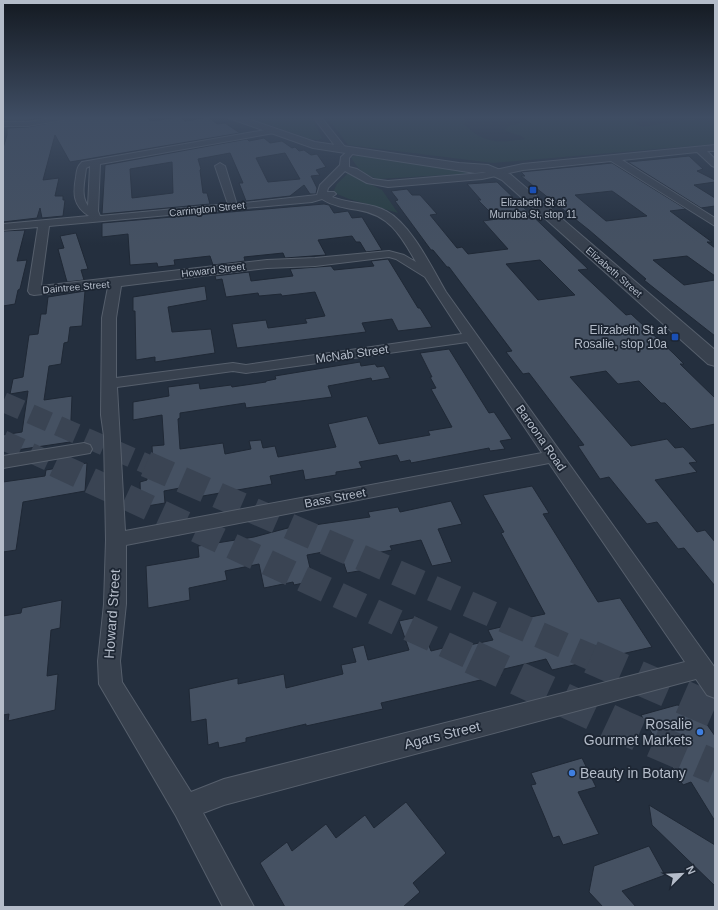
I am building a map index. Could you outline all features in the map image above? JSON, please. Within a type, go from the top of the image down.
[{"type":"street","points":[[94,218],[82,208],[78,193],[83,166],[107,159]]},
{"type":"street","points":[[342,159],[345,164],[367,180],[381,184],[460,172]]},
{"type":"street","name":"Elizabeth Street","points":[[394,159],[460,172],[492,172],[514,183],[715,360]]},
{"type":"street","points":[[492,172],[523,167],[598,159]]},
{"type":"street","points":[[615,159],[715,223]]},
{"type":"street","points":[[94,218],[95,164],[98,161]]},
{"type":"street","points":[[326,195],[323,187],[345,164]]},
{"type":"street","points":[[220,166],[231,202]]},
{"type":"street","name":"Carrington Street","points":[[3,227],[94,218],[208,210],[326,195]]},
{"type":"street","name":"Carrington Street","points":[[94,218],[112,213],[326,195]]},
{"type":"street","name":"Baroona Road","points":[[326,195],[335,201],[382,212],[389,217],[416,251],[468,333],[708,677]]},
{"type":"street","name":"Daintree Street","points":[[44,223],[34,291],[100,283],[115,285]]},
{"type":"street","name":"Howard Street","points":[[239,907],[185,807],[111,684],[109,656],[115,604],[116,540],[109,318],[115,285],[127,288],[164,284],[296,268],[315,262],[392,254],[408,261],[430,274]]},
{"type":"street","name":"McNab Street","points":[[110,384],[233,367],[246,369],[468,333]]},
{"type":"street","points":[[3,462],[84,449]]},
{"type":"street","name":"Bass Street","points":[[116,540],[555,456]]},
{"type":"street","name":"Agars Street","points":[[185,807],[224,792],[708,677]]},
{"type":"green space","points":[[353,159],[390,159],[467,170],[471,172],[462,174],[378,179],[369,176],[356,165]]},
{"type":"green space","points":[[465,159],[534,159],[493,163]]},
{"type":"green space","points":[[348,173],[382,190],[398,213],[349,199],[335,193],[334,190],[337,184]]},
{"type":"building","points":[[3,159],[48,159],[43,180],[59,178],[55,196],[63,196],[63,200],[65,200],[63,216],[42,218],[40,208],[37,218],[3,222]]},
{"type":"building","points":[[69,159],[85,159],[70,162]]},
{"type":"building","points":[[135,159],[198,159],[201,169],[203,193],[207,193],[210,204],[102,214],[105,165]],"holes":[[[172,162],[173,193],[132,198],[130,169]]]},
{"type":"building","points":[[233,159],[257,159],[268,182],[300,179],[289,159],[321,159],[326,167],[316,170],[320,175],[311,176],[317,188],[316,194],[310,194],[304,185],[290,196],[246,201],[239,183],[243,183]]},
{"type":"building","points":[[654,159],[693,159],[703,169],[697,171],[715,180],[715,182],[694,185],[715,198],[715,206],[701,208],[628,162]]},
{"type":"building","points":[[612,163],[686,209],[670,211],[712,242],[707,242],[715,248],[715,276],[687,256],[653,260],[684,285],[715,280],[715,336],[644,280],[646,279],[589,230],[521,176],[525,176],[521,172]],"holes":[[[612,191],[647,216],[606,221],[575,195]]]},
{"type":"building","points":[[497,182],[588,269],[578,270],[626,315],[631,314],[673,353],[684,364],[680,364],[715,398],[715,424],[691,429],[665,403],[661,403],[639,381],[618,384],[606,371],[570,377],[631,446],[667,439],[675,448],[683,447],[697,462],[689,463],[697,472],[655,480],[697,532],[705,530],[715,542],[715,586],[684,548],[678,549],[657,522],[647,524],[609,477],[600,479],[578,446],[584,445],[529,373],[523,374],[506,352],[512,351],[449,267],[447,267],[433,250],[431,250],[395,201],[398,200],[391,191],[407,189],[412,195],[420,195],[437,214],[430,215],[457,248],[462,247],[468,254],[508,249],[483,221],[497,219],[478,200],[481,200],[467,184]],"holes":[[[540,260],[575,295],[538,300],[506,264]]]},
{"type":"building","points":[[324,204],[329,205],[334,213],[348,211],[352,218],[362,217],[382,250],[366,252],[360,242],[356,242],[352,236],[318,240],[326,255],[285,258],[283,253],[244,257],[245,261],[213,265],[210,256],[174,260],[175,265],[158,267],[157,263],[130,265],[128,234],[102,237],[102,223]]},
{"type":"building","points":[[25,230],[17,261],[27,260],[20,289],[18,290],[15,304],[3,306],[3,231]]},
{"type":"building","points":[[76,233],[88,269],[81,270],[84,280],[67,282],[58,249],[64,248],[60,236]]},
{"type":"building","points":[[388,259],[418,308],[420,308],[432,327],[398,331],[392,319],[362,323],[366,332],[237,348],[232,324],[266,320],[268,328],[307,323],[305,319],[325,316],[315,292],[282,296],[281,294],[259,296],[258,293],[226,297],[222,279],[216,280],[215,276],[249,272],[251,281],[293,276],[290,269],[331,266],[334,270],[374,266],[371,261]]},
{"type":"building","points":[[205,286],[207,300],[168,307],[172,332],[211,329],[215,353],[155,362],[155,357],[136,360],[135,311],[133,311],[133,297]]},
{"type":"building","points":[[85,291],[82,326],[70,327],[68,342],[64,343],[61,364],[49,366],[44,400],[72,396],[70,442],[3,452],[3,435],[22,432],[28,391],[10,394],[13,379],[23,377],[29,335],[38,334],[41,314],[46,314],[48,297]]},
{"type":"building","points":[[449,349],[489,413],[494,412],[512,439],[500,441],[505,449],[490,451],[489,448],[411,463],[410,460],[400,462],[397,455],[359,462],[362,468],[336,472],[336,475],[305,480],[303,470],[270,476],[272,484],[197,497],[196,485],[164,491],[165,503],[141,507],[140,482],[147,480],[147,465],[153,464],[152,446],[164,445],[162,415],[133,420],[133,402],[169,396],[168,387],[199,383],[200,389],[231,385],[232,387],[266,382],[276,379],[275,376],[360,362],[361,366],[375,364],[377,367],[384,366],[390,378],[372,381],[371,378],[328,386],[332,397],[246,408],[245,403],[180,413],[180,418],[178,419],[180,449],[223,443],[225,454],[251,449],[249,441],[261,440],[263,448],[275,446],[278,457],[336,447],[328,424],[367,416],[379,444],[430,435],[428,431],[452,427],[431,389],[436,388],[420,353]]},
{"type":"building","points":[[87,463],[85,491],[23,502],[16,550],[3,552],[3,482],[45,476],[46,470]]},
{"type":"building","points":[[532,486],[549,513],[543,514],[598,602],[620,598],[652,647],[552,670],[546,659],[500,670],[502,675],[381,703],[383,709],[306,726],[306,724],[246,738],[246,742],[219,748],[218,742],[208,745],[206,719],[191,722],[189,689],[238,678],[238,684],[284,674],[286,688],[343,674],[341,665],[356,662],[352,648],[364,645],[368,660],[409,650],[399,621],[418,617],[431,651],[459,644],[460,647],[493,640],[488,630],[527,621],[526,618],[545,614],[501,533],[504,532],[483,495]]},
{"type":"building","points":[[451,501],[462,524],[438,529],[452,562],[432,566],[421,540],[390,546],[392,550],[365,555],[370,569],[347,573],[339,549],[307,555],[313,581],[294,585],[293,582],[264,588],[259,564],[225,571],[227,580],[189,588],[190,600],[148,608],[146,566],[199,557],[198,546],[254,537],[299,525],[300,527],[370,517],[368,512],[398,507],[400,512]]},
{"type":"building","points":[[62,600],[60,628],[51,630],[47,676],[58,674],[55,710],[8,721],[9,714],[3,715],[3,616],[21,613],[22,608]]},
{"type":"building","points":[[677,705],[690,707],[701,716],[715,736],[715,821],[691,782],[683,785],[641,715]]},
{"type":"building","points":[[582,758],[596,787],[578,792],[599,834],[563,845],[559,836],[553,838],[531,785],[536,784],[531,773]]},
{"type":"building","points":[[406,802],[446,853],[413,883],[420,892],[403,907],[285,907],[260,863],[287,842],[292,851],[326,824],[336,838],[365,815],[374,828]]},
{"type":"building","points":[[649,805],[715,845],[715,886],[652,825]]},
{"type":"building","points":[[649,846],[665,875],[622,891],[636,907],[603,907],[589,892],[594,866]]},
{"type":"tunnel","points":[[3,402],[149,465]]},
{"type":"tunnel","points":[[3,440],[57,465]]},
{"type":"tunnel","points":[[55,464],[474,658]]},
{"type":"tunnel","points":[[146,464],[593,658]]},
{"type":"tunnel","points":[[472,657],[622,727],[715,767]]},
{"type":"tunnel","points":[[591,657],[715,711]]},
{"type":"place","name":"Elizabeth St at Murruba St, stop 11","points":[[533,190]]},
{"type":"place","name":"Elizabeth St at Rosalie, stop 10a","points":[[675,337]]},
{"type":"place","name":"Rosalie Gourmet Markets","points":[[700,732]]},
{"type":"place","name":"Beauty in Botany","points":[[572,773]]}]
